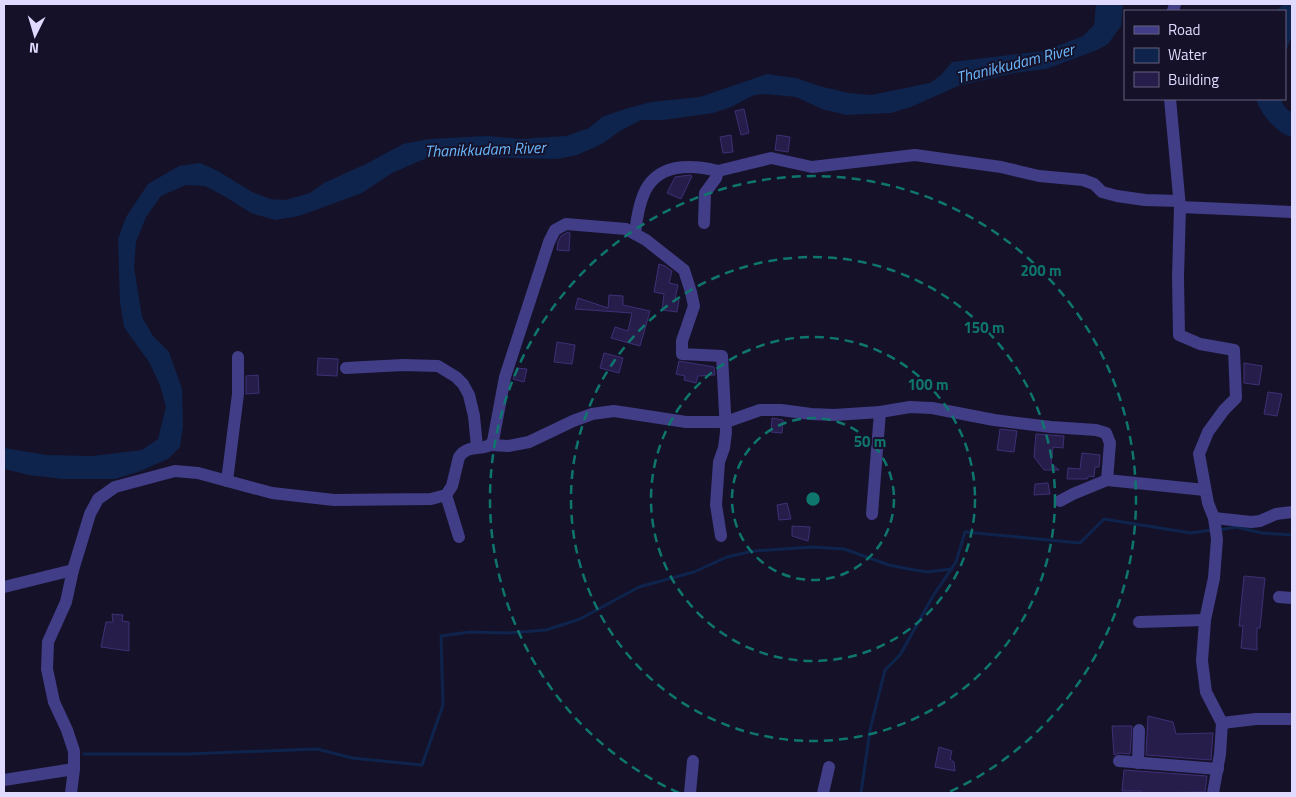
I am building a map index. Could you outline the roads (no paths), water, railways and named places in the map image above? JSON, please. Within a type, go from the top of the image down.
[{"type":"street","points":[[1170,100],[1179,204],[1178,277],[1180,336],[1200,344],[1234,350],[1236,398],[1224,410],[1208,432],[1199,454],[1205,490],[1215,528],[1214,578],[1205,620],[1202,661],[1206,692],[1222,723],[1218,768],[1213,793]]},
{"type":"street","points":[[635,234],[641,196],[652,180],[666,169],[692,166],[718,171],[771,158],[812,167],[915,155],[1001,167],[1039,176],[1083,180],[1094,184],[1102,192],[1116,196],[1179,204],[1292,212]]},
{"type":"street","points":[[704,223],[706,193],[716,178],[718,171]]},
{"type":"street","points":[[491,446],[511,355],[549,242],[555,230],[566,224],[626,229],[646,240],[684,270],[694,306],[682,341],[682,354],[722,356],[726,422],[724,448],[719,462],[716,484],[716,505],[721,536]]},
{"type":"street","points":[[227,480],[238,394],[238,357]]},
{"type":"street","points":[[346,368],[403,365],[438,366],[456,377],[463,384],[469,396],[478,447]]},
{"type":"street","points":[[71,793],[74,751],[54,702],[47,669],[48,642],[66,602],[73,570],[94,507],[98,499],[115,487],[176,471],[198,473],[272,493],[334,500],[431,500],[446,495],[452,486],[459,457],[467,450],[478,447],[508,446],[529,442],[592,414],[614,411],[686,422],[726,422],[760,410],[834,415],[880,412],[910,407],[932,408],[994,420],[1096,430],[1106,433],[1110,443],[1107,480]]},
{"type":"street","points":[[872,514],[880,412]]},
{"type":"street","points":[[1060,501],[1107,480],[1205,490]]},
{"type":"street","points":[[446,495],[459,537]]},
{"type":"street","points":[[1215,528],[1260,521],[1276,514],[1292,512]]},
{"type":"street","points":[[4,587],[73,570]]},
{"type":"street","points":[[1139,622],[1205,620]]},
{"type":"street","points":[[1222,723],[1256,719],[1292,720]]},
{"type":"street","points":[[1138,763],[1139,730]]},
{"type":"street","points":[[690,793],[693,761]]},
{"type":"street","points":[[1119,761],[1218,768]]},
{"type":"street","points":[[822,793],[828,767]]},
{"type":"street","points":[[4,780],[74,769]]},
{"type":"water","name":"Thanikkudam River","points":[[1096,4],[1123,4],[1121,26],[1108,44],[1097,50],[1046,69],[1014,73],[958,86],[911,107],[891,113],[846,115],[822,109],[796,97],[766,94],[754,95],[731,107],[713,113],[663,120],[641,120],[620,131],[602,144],[577,155],[557,159],[458,155],[429,157],[392,173],[362,193],[299,216],[275,220],[251,213],[205,186],[186,185],[161,196],[146,217],[136,242],[134,267],[142,317],[153,336],[169,352],[182,389],[183,426],[180,447],[168,459],[138,472],[115,479],[63,479],[29,475],[4,469],[4,448],[47,455],[92,456],[142,450],[158,439],[166,407],[160,385],[149,362],[124,327],[120,302],[118,239],[126,217],[148,184],[179,166],[200,163],[218,171],[252,192],[270,199],[285,200],[310,193],[324,183],[366,164],[403,144],[429,139],[488,136],[521,139],[566,136],[589,128],[602,117],[625,109],[651,102],[700,97],[767,74],[796,78],[849,93],[871,95],[930,83],[941,75],[952,62],[1044,51],[1083,36],[1094,25]]},
{"type":"water","points":[[1283,4],[1292,4],[1292,36],[1286,51],[1286,10],[1278,10]]},
{"type":"water","points":[[1256,100],[1281,100],[1285,107],[1292,112],[1292,137],[1275,128]]},
{"type":"waterway","points":[[861,793],[870,730],[885,670],[900,655],[933,596],[956,562],[965,532],[1080,543],[1104,519],[1191,533],[1212,530]]},
{"type":"waterway","points":[[1219,530],[1236,527],[1262,533],[1292,535]]},
{"type":"waterway","points":[[84,754],[187,754],[317,749],[352,758],[422,765],[443,705],[441,636],[470,632],[508,633],[546,630],[580,619],[639,587],[694,572],[727,557],[753,551],[812,547],[844,549],[889,565],[909,569],[927,572],[952,569]]}]
